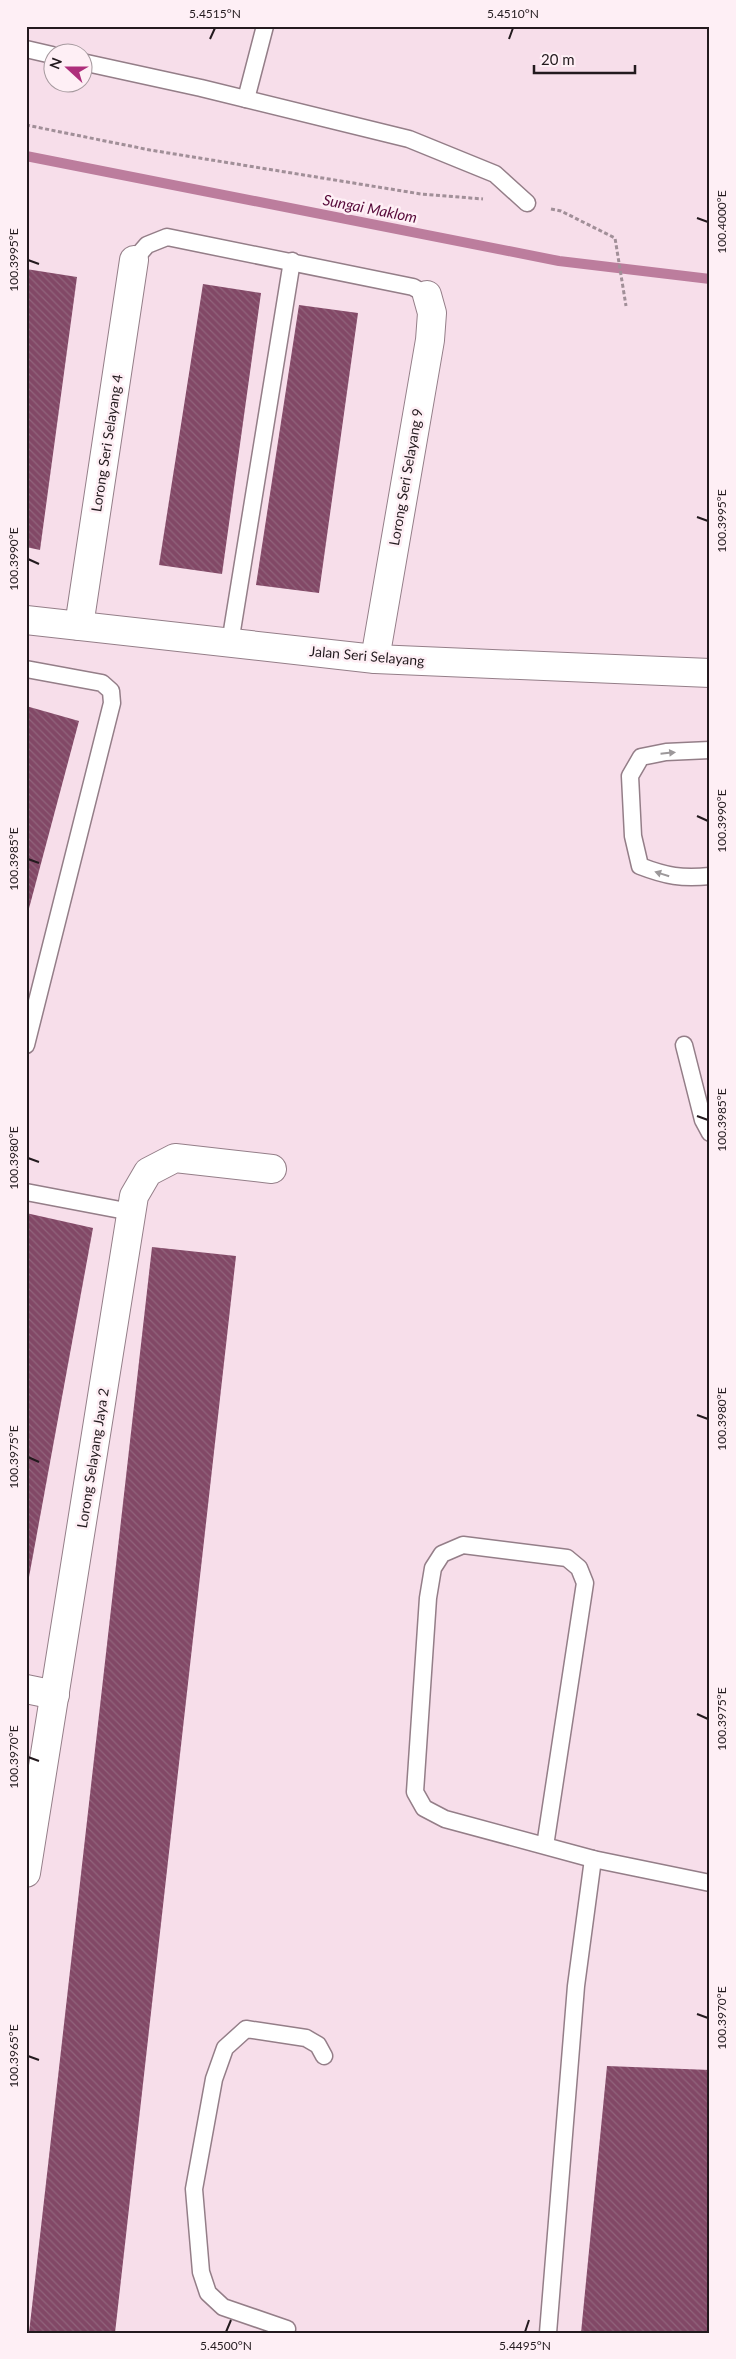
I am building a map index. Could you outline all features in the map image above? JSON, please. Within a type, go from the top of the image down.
[{"type":"street","name":"Lorong Seri Selayang 4","points":[[79,626],[134,260]]},
{"type":"street","name":"Lorong Seri Selayang 9","points":[[375,659],[430,340],[432,313],[427,295]]},
{"type":"street","name":"Jalan Seri Selayang","points":[[26,620],[375,659],[710,673]]},
{"type":"street","name":"Lorong Selayang Jaya 2","points":[[26,1873],[134,1196],[148,1172],[175,1158],[272,1168]]},
{"type":"street","points":[[26,1689],[55,1695]]},
{"type":"lane","points":[[246,100],[265,26]]},
{"type":"lane","points":[[26,49],[42,53]]},
{"type":"lane","points":[[92,64],[409,139],[495,174],[527,203]]},
{"type":"lane","points":[[134,260],[147,245],[167,237],[413,287],[427,295]]},
{"type":"lane","points":[[230,643],[292,261]]},
{"type":"lane","points":[[26,669],[102,683],[111,691],[112,703],[26,1045]]},
{"type":"lane","points":[[710,750],[666,752],[641,757],[630,776],[632,836],[640,866],[664,876],[689,878],[710,876]]},
{"type":"lane","points":[[684,1046],[703,1120],[710,1133]]},
{"type":"lane","points":[[26,1192],[132,1212]]},
{"type":"lane","points":[[545,1846],[585,1583],[579,1568],[567,1558],[463,1545],[442,1554],[434,1568],[428,1598],[415,1792],[424,1808],[445,1819],[545,1846],[594,1859],[710,1883]]},
{"type":"lane","points":[[548,2333],[576,1986],[594,1859]]},
{"type":"lane","points":[[287,2329],[223,2307],[208,2293],[201,2272],[194,2189],[214,2079],[225,2048],[246,2029],[306,2038],[318,2045],[324,2056]]},
{"type":"path","points":[[26,124],[150,150],[421,194],[527,203],[561,211],[615,238],[626,306]]},
{"type":"building","points":[[26,269],[77,277],[40,550],[26,547]]},
{"type":"building","points":[[203,284],[261,293],[222,574],[159,565]]},
{"type":"building","points":[[299,305],[358,313],[319,593],[256,585]]},
{"type":"building","points":[[26,706],[79,721],[27,916],[26,916]]},
{"type":"building","points":[[26,1213],[93,1228],[27,1588],[26,1588]]},
{"type":"building","points":[[152,1247],[236,1256],[115,2333],[29,2333]]},
{"type":"building","points":[[607,2066],[710,2070],[710,2333],[581,2333]]},
{"type":"waterway","name":"Sungai Maklom","points":[[26,156],[559,261],[710,279]]}]
